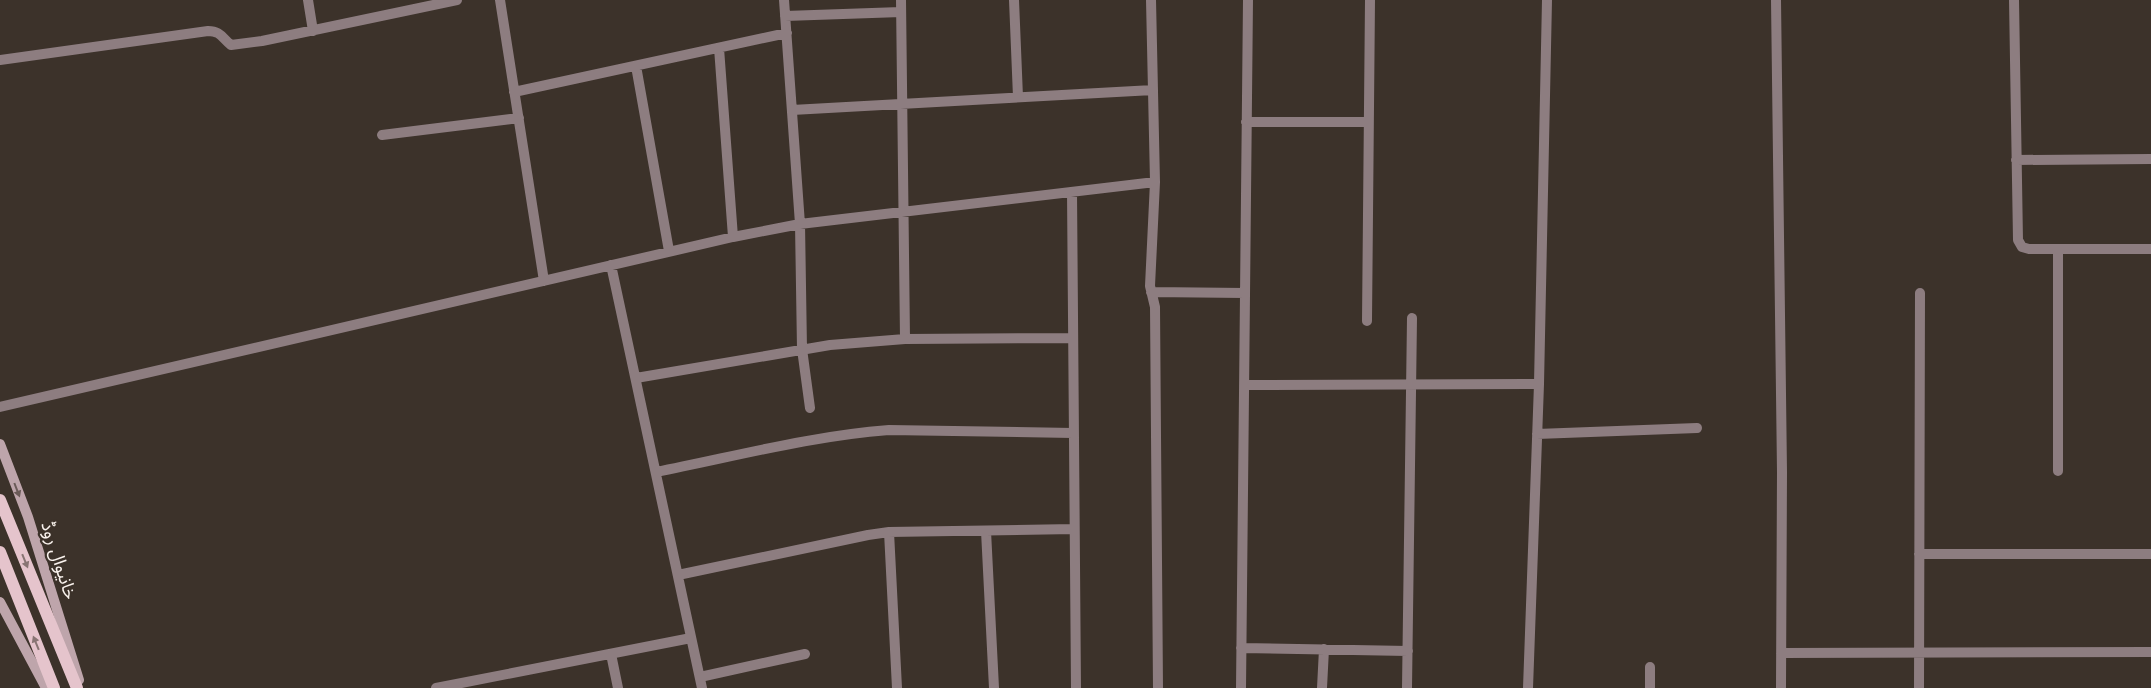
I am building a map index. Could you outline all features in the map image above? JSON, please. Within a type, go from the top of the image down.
[{"type":"main road","name":"خانیوال روڈ","points":[[0,500],[77,688]]},
{"type":"main road","points":[[0,552],[54,688]]},
{"type":"street","points":[[308,0],[313,31]]},
{"type":"street","points":[[0,60],[208,31],[216,31],[223,35],[231,45],[262,42],[457,0]]},
{"type":"street","points":[[500,0],[544,281]]},
{"type":"street","points":[[784,0],[800,224],[802,349],[810,408]]},
{"type":"street","points":[[901,0],[905,339]]},
{"type":"street","points":[[1014,0],[1018,97]]},
{"type":"street","points":[[1152,0],[1155,182],[1151,292],[1156,307],[1158,688]]},
{"type":"street","points":[[1241,688],[1248,0]]},
{"type":"street","points":[[1367,321],[1370,0]]},
{"type":"street","points":[[1528,688],[1539,384],[1547,0]]},
{"type":"street","points":[[1776,0],[1782,472],[1781,688]]},
{"type":"street","points":[[2014,0],[2018,240],[2022,247],[2029,249],[2151,249]]},
{"type":"street","points":[[786,16],[901,12]]},
{"type":"street","points":[[514,92],[787,33]]},
{"type":"street","points":[[719,48],[733,237]]},
{"type":"street","points":[[636,66],[669,251]]},
{"type":"street","points":[[792,110],[1153,90]]},
{"type":"street","points":[[382,135],[519,118]]},
{"type":"street","points":[[1246,122],[1368,122]]},
{"type":"street","points":[[2016,160],[2151,159]]},
{"type":"street","points":[[0,407],[733,237],[800,224],[1155,182]]},
{"type":"street","points":[[1072,192],[1076,688]]},
{"type":"street","points":[[2058,249],[2058,471]]},
{"type":"street","points":[[611,265],[702,688]]},
{"type":"street","points":[[1151,292],[1245,292]]},
{"type":"street","points":[[1919,688],[1920,293]]},
{"type":"street","points":[[1408,688],[1412,318]]},
{"type":"street","points":[[636,378],[830,345],[905,339],[1073,338]]},
{"type":"street","points":[[1244,385],[1539,384]]},
{"type":"street","points":[[1537,434],[1697,428]]},
{"type":"street","points":[[656,472],[830,436],[861,432],[888,430],[1073,432]]},
{"type":"street","name":"خانیوال روڈ","points":[[0,444],[28,517],[82,688]]},
{"type":"street","points":[[678,576],[889,532],[1074,529]]},
{"type":"street","points":[[986,531],[994,688]]},
{"type":"street","points":[[889,532],[897,688]]},
{"type":"street","points":[[1919,554],[2151,554]]},
{"type":"street","points":[[0,602],[46,688]]},
{"type":"street","points":[[436,688],[691,638]]},
{"type":"street","points":[[1241,648],[1408,651]]},
{"type":"street","points":[[1322,688],[1324,649]]},
{"type":"street","points":[[1781,653],[2151,652]]},
{"type":"street","points":[[611,654],[618,688]]},
{"type":"street","points":[[700,677],[805,654]]},
{"type":"street","points":[[1650,667],[1650,688]]}]
